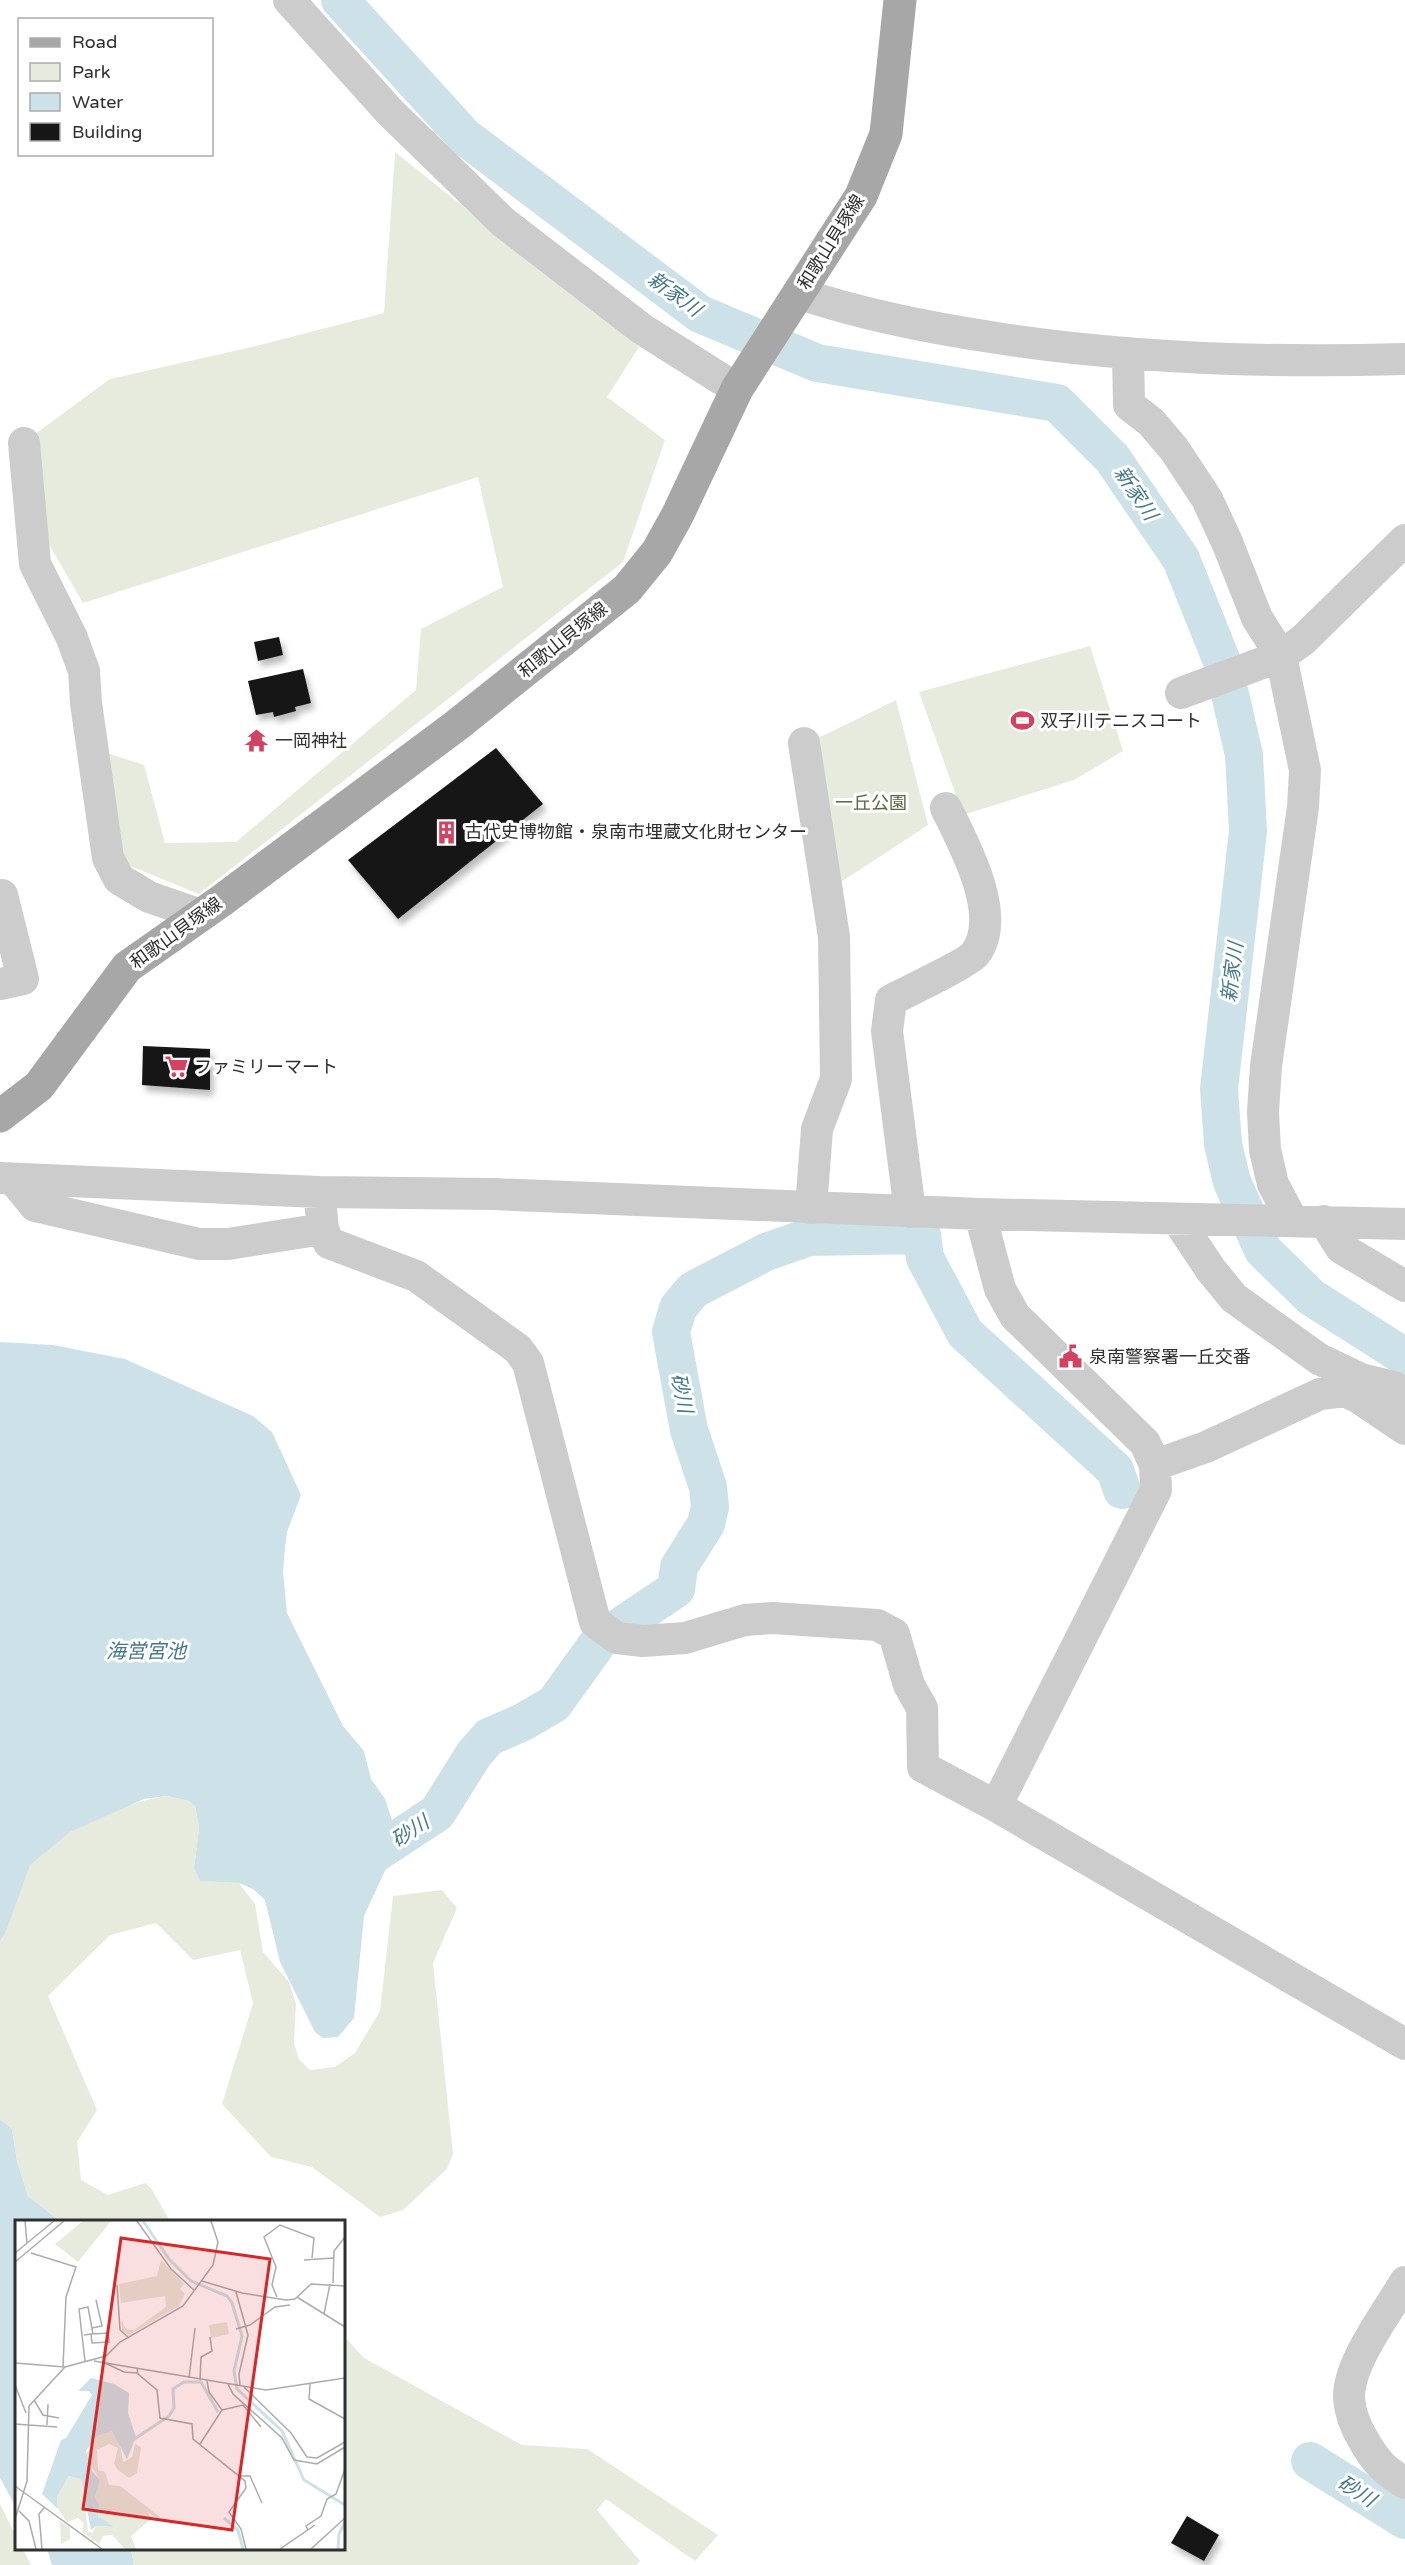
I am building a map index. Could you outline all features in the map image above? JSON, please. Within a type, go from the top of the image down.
[{"type":"main road","name":"和歌山貝塚線","points":[[0,1116],[9,1112],[39,1086],[127,966],[201,915],[457,725],[627,589],[657,552],[677,516],[742,381],[861,196],[886,134],[900,0]]},
{"type":"street","points":[[289,0],[390,112],[503,222],[642,329],[742,381]]},
{"type":"street","points":[[795,297],[953,332],[1064,348],[1187,359],[1318,362],[1405,359]]},
{"type":"street","points":[[1128,354],[1129,405],[1150,422],[1174,449],[1207,499],[1257,618],[1281,656],[1305,770],[1303,807],[1266,1066],[1263,1112],[1265,1150],[1273,1184],[1292,1220]]},
{"type":"street","points":[[24,442],[35,564],[72,638],[84,671],[86,703],[108,858],[119,879],[148,897],[201,915]]},
{"type":"street","points":[[1181,693],[1281,656],[1303,640],[1405,540]]},
{"type":"street","points":[[804,743],[834,937],[836,1067],[836,1079],[817,1129],[811,1208]]},
{"type":"street","points":[[910,1212],[887,1031],[891,1000],[975,955],[987,928],[975,866],[946,808]]},
{"type":"street","points":[[0,895],[2,895],[23,979],[0,984]]},
{"type":"street","points":[[6,1179],[319,1192],[493,1194],[980,1215],[1405,1224]]},
{"type":"street","points":[[6,1179],[35,1206],[199,1244],[228,1244],[322,1228]]},
{"type":"street","points":[[319,1192],[322,1228],[329,1243],[416,1276],[519,1349],[528,1363],[595,1622],[609,1632],[643,1641],[685,1638],[745,1620],[773,1618],[877,1625],[894,1634],[909,1685],[921,1708],[923,1767],[996,1806],[1405,2044]]},
{"type":"street","points":[[980,1215],[1000,1289],[1015,1316],[1145,1443],[1155,1465],[1155,1490],[996,1806]]},
{"type":"street","points":[[1177,1219],[1211,1270],[1234,1298],[1319,1359],[1361,1379],[1394,1387],[1405,1394]]},
{"type":"street","points":[[1324,1221],[1341,1248],[1405,1286]]},
{"type":"street","points":[[1155,1465],[1206,1447],[1320,1394],[1345,1391],[1405,1430]]},
{"type":"street","points":[[1405,2282],[1355,2369],[1349,2398],[1355,2426],[1371,2454],[1386,2472],[1405,2483]]},
{"type":"green space","points":[[395,152],[639,347],[607,397],[665,440],[623,562],[199,894],[123,863],[104,752],[144,765],[165,843],[236,842],[416,690],[421,629],[503,587],[478,477],[83,603],[43,534],[35,434],[110,379],[260,345],[384,313]]},
{"type":"green space","name":"双子川テニスコート","points":[[1090,646],[1123,751],[1074,780],[963,815],[919,692]]},
{"type":"green space","name":"一丘公園","points":[[896,700],[928,825],[835,886],[812,741]]},
{"type":"green space","points":[[167,1796],[189,1801],[195,1806],[199,1828],[194,1868],[200,1881],[239,1883],[255,1904],[263,1952],[289,1982],[296,2004],[294,2043],[299,2059],[310,2070],[335,2067],[355,2053],[380,2011],[393,1896],[442,1890],[457,1908],[433,1963],[453,2154],[447,2169],[403,2210],[380,2217],[312,2167],[271,2157],[222,2104],[253,2003],[240,1950],[193,1960],[156,1923],[110,1935],[48,1996],[97,2110],[77,2142],[81,2180],[108,2195],[145,2183],[151,2188],[169,2220],[59,2220],[28,2196],[17,2161],[12,2129],[0,2119],[0,1941],[5,1934],[28,1870],[43,1852],[75,1829],[93,1820],[112,1811]]},
{"type":"green space","points":[[345,2337],[364,2358],[522,2445],[587,2449],[718,2535],[695,2561],[606,2499],[597,2510],[640,2561],[636,2565],[134,2565],[131,2550],[345,2550]]},
{"type":"green space","points":[[0,2504],[15,2534],[15,2550],[24,2550],[31,2565],[0,2565]]},
{"type":"water","name":"海営宮池","points":[[0,1342],[53,1345],[125,1359],[253,1416],[272,1432],[301,1495],[287,1532],[285,1547],[283,1572],[287,1613],[343,1726],[364,1751],[371,1779],[385,1799],[393,1823],[391,1858],[364,1916],[354,2018],[338,2037],[323,2038],[315,2032],[280,1962],[265,1900],[253,1889],[239,1883],[200,1881],[194,1868],[199,1828],[195,1806],[189,1801],[167,1796],[144,1799],[70,1832],[30,1865],[5,1934],[0,1941]]},
{"type":"water","points":[[0,2119],[12,2129],[17,2161],[28,2196],[59,2220],[15,2220],[15,2505],[0,2478]]},
{"type":"water","points":[[47,2550],[131,2550],[134,2565],[52,2565]]},
{"type":"building","points":[[279,637],[283,655],[258,661],[254,642]]},
{"type":"building","points":[[303,669],[311,703],[295,707],[296,711],[274,717],[273,712],[256,715],[248,681]]},
{"type":"building","name":"古代史博物館・泉南市埋蔵文化財センター","points":[[496,748],[543,804],[398,919],[348,860]]},
{"type":"building","name":"ファミリーマート","points":[[143,1046],[210,1049],[210,1090],[142,1085]]},
{"type":"building","points":[[1187,2516],[1219,2535],[1204,2561],[1171,2543]]},
{"type":"waterway","name":"新家川","points":[[340,0],[465,137],[700,314],[817,363],[1057,403],[1112,458],[1181,559],[1223,664],[1244,755],[1248,831],[1219,1089],[1223,1144],[1232,1182],[1263,1250],[1311,1297],[1405,1357]]},
{"type":"waterway","name":"砂川","points":[[350,1870],[437,1813],[474,1754],[489,1737],[523,1722],[554,1704],[600,1640],[676,1589],[679,1567],[706,1524],[710,1507],[708,1487],[689,1430],[671,1332],[678,1308],[693,1290],[766,1252],[809,1237],[922,1235],[925,1258],[965,1333],[1115,1470],[1122,1490]]},
{"type":"waterway","name":"砂川","points":[[1310,2461],[1405,2520]]},
{"type":"place","name":"双子川テニスコート","points":[[1022,721]]},
{"type":"place","name":"一岡神社","points":[[257,741]]},
{"type":"place","name":"古代史博物館・泉南市埋蔵文化財センター","points":[[447,832]]},
{"type":"place","name":"ファミリーマート","points":[[176,1067]]},
{"type":"place","name":"泉南警察署一丘交番","points":[[1071,1357]]}]
